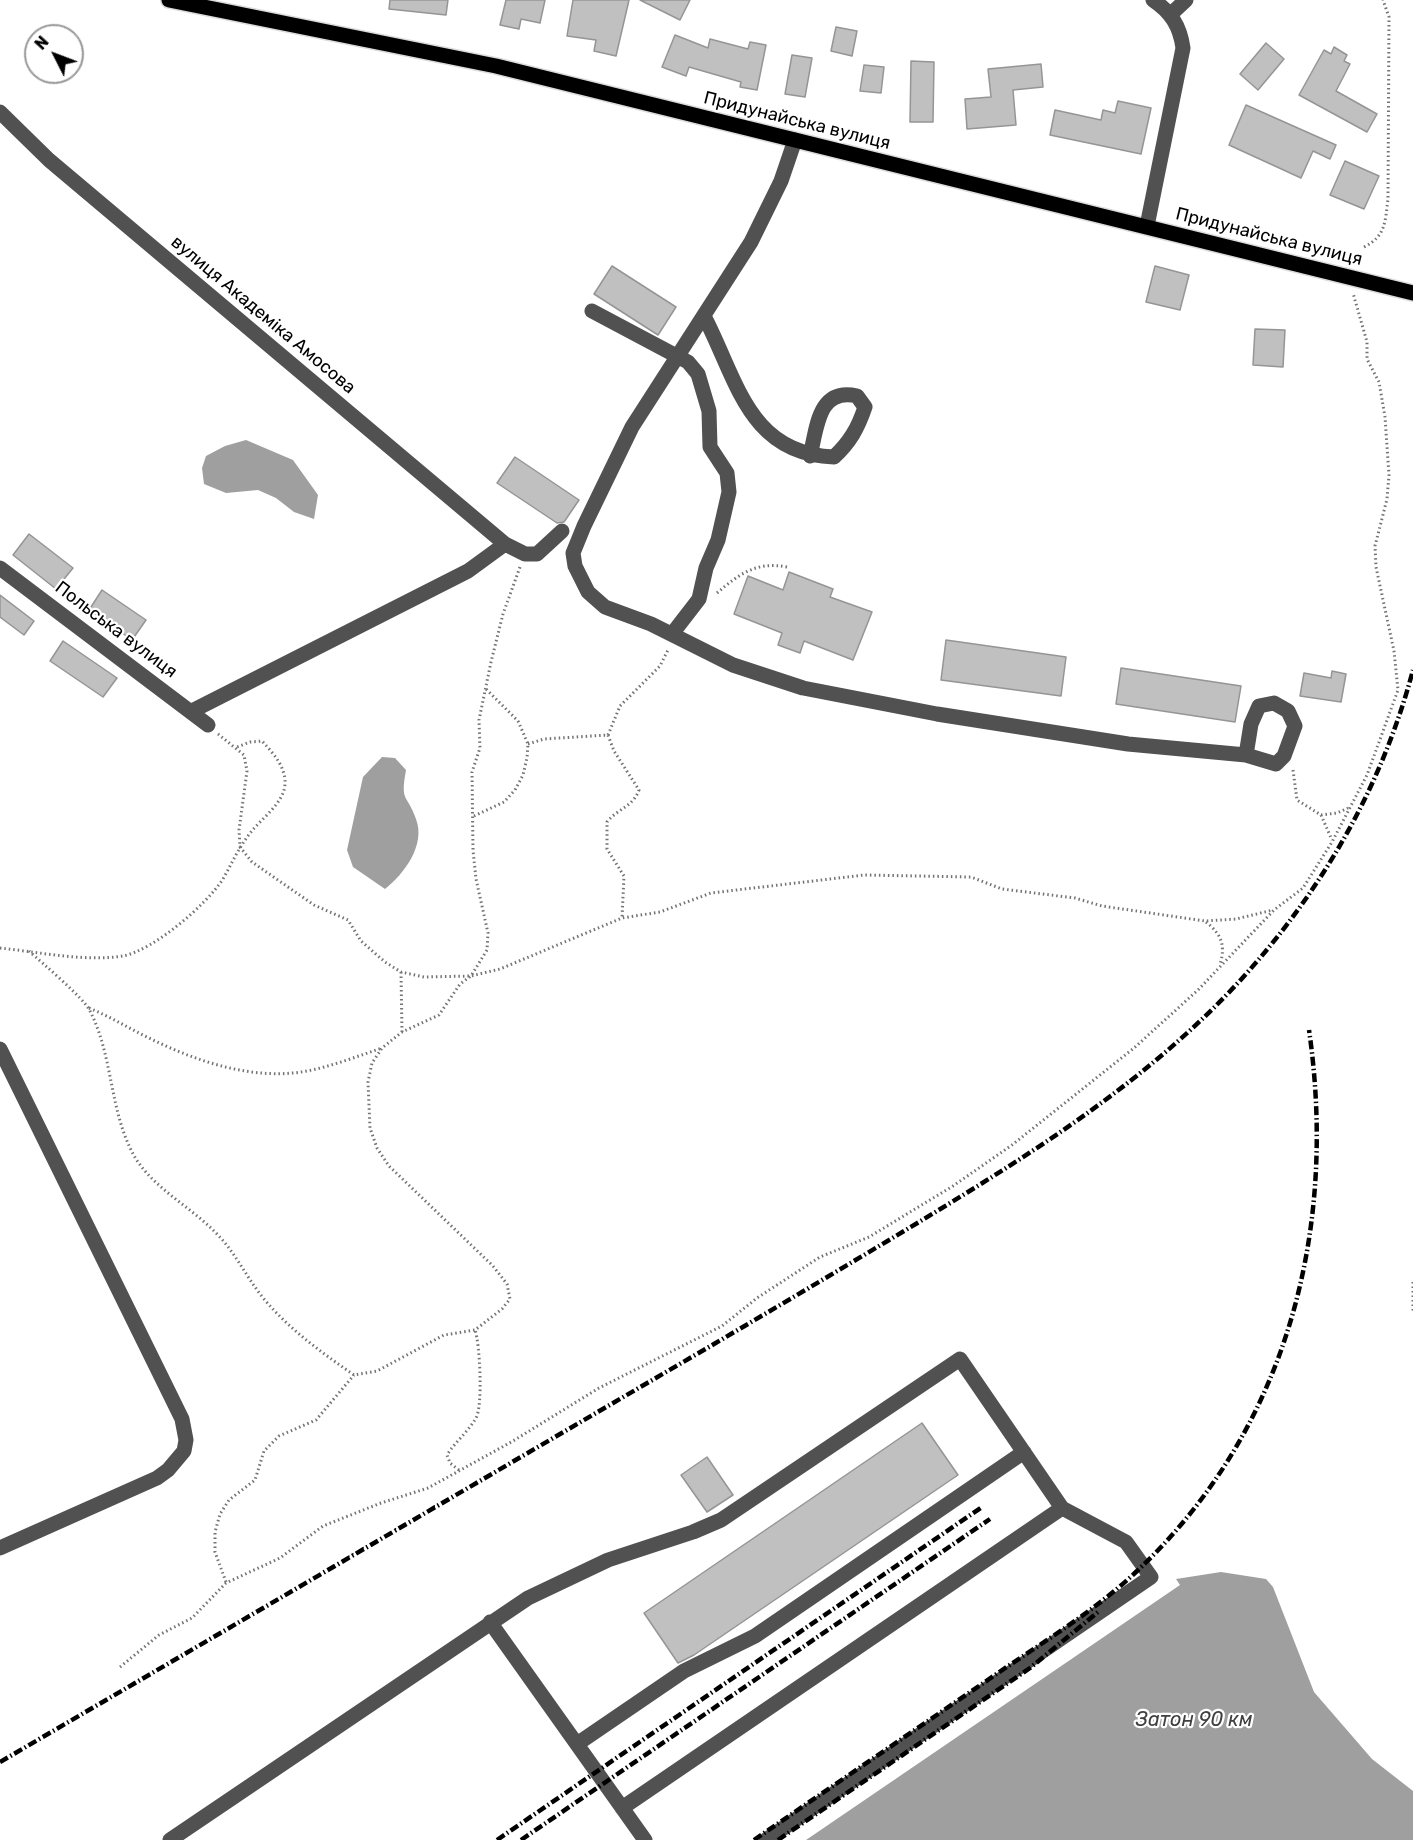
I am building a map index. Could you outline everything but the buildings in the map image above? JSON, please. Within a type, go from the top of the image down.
[{"type":"main road","name":"Придунайська вулиця","points":[[169,0],[496,66],[1413,293]]},
{"type":"street","points":[[1147,226],[1182,60],[1182,36],[1171,14],[1153,0]]},
{"type":"street","points":[[1171,14],[1186,0]]},
{"type":"street","name":"вулиця Академіка Амосова","points":[[0,112],[49,160],[505,544],[525,554]]},
{"type":"street","points":[[795,140],[789,163],[767,212],[734,271],[676,355],[627,436],[573,553],[575,566],[588,592],[605,608],[672,634],[733,665],[803,688],[937,714],[1128,744],[1246,755],[1276,764],[1284,756],[1295,726],[1288,711],[1274,703],[1258,706],[1251,724],[1246,755]]},
{"type":"street","points":[[592,311],[651,345],[688,362],[698,374],[709,411],[710,447],[727,473],[729,492],[718,540],[706,568],[699,599],[672,634]]},
{"type":"street","points":[[704,316],[724,354],[745,406],[761,427],[783,444],[810,456]]},
{"type":"street","points":[[525,554],[537,554],[562,531]]},
{"type":"street","points":[[192,711],[468,571],[505,544]]},
{"type":"street","name":"Польська вулиця","points":[[0,568],[208,725]]},
{"type":"street","points":[[0,1049],[135,1320],[182,1419],[186,1440],[178,1460],[157,1478],[0,1548]]},
{"type":"street","points":[[170,1840],[490,1622],[558,1583],[608,1560],[693,1532],[721,1520],[960,1359],[1062,1508],[1126,1542],[1151,1577],[766,1840]]},
{"type":"street","points":[[577,1744],[684,1671],[756,1636],[1024,1452]]},
{"type":"street","points":[[622,1808],[1062,1508]]},
{"type":"street","points":[[490,1622],[645,1840]]},
{"type":"path","points":[[1364,248],[1377,241],[1385,224],[1388,200],[1389,17],[1383,0]]},
{"type":"path","points":[[120,1667],[159,1635],[192,1618],[226,1583],[279,1558],[323,1526],[381,1503],[428,1488],[513,1441],[599,1388],[722,1326],[757,1298],[820,1257],[869,1237],[953,1186],[1105,1073],[1198,990],[1274,910],[1304,888],[1332,842],[1367,775],[1398,690],[1394,651],[1376,567],[1375,546],[1387,499],[1389,475],[1385,417],[1379,382],[1367,359],[1367,342],[1349,277]]},
{"type":"path","points":[[226,1583],[215,1552],[215,1532],[220,1514],[228,1500],[255,1480],[264,1451],[279,1436],[316,1420],[354,1375],[377,1371],[444,1335],[475,1330],[502,1309],[510,1299],[507,1284],[494,1266],[389,1166],[377,1148],[370,1128],[368,1082],[372,1063],[382,1048],[402,1032],[439,1015],[460,984],[471,976],[487,950],[488,933],[476,879],[473,850],[472,772],[480,748],[479,720],[485,687],[503,614],[525,554]]},
{"type":"path","points":[[699,599],[711,598],[737,575],[754,567],[773,564],[788,567]]},
{"type":"path","points":[[622,918],[624,876],[607,849],[607,822],[636,798],[639,790],[614,751],[608,735],[620,706],[660,666],[672,634]]},
{"type":"path","points":[[474,816],[504,802],[515,790],[523,775],[528,744],[518,721],[485,687]]},
{"type":"path","points":[[208,725],[244,755],[247,771],[239,830],[240,847],[252,862],[314,905],[348,920],[361,941],[385,962],[401,972],[424,977],[471,976],[530,959],[558,944],[622,918],[660,912],[711,893],[890,874],[971,877],[1002,889],[1205,921],[1236,919],[1274,910]]},
{"type":"path","points":[[528,744],[544,740],[608,735]]},
{"type":"path","points":[[0,948],[124,956],[149,945],[190,914],[209,896],[240,847],[280,799],[285,785],[282,768],[262,741],[250,742],[237,747]]},
{"type":"path","points":[[1284,756],[1292,765],[1297,800],[1321,815],[1332,842]]},
{"type":"path","points":[[1321,815],[1349,808]]},
{"type":"path","points":[[1205,921],[1218,931],[1223,943],[1219,966]]},
{"type":"path","points":[[29,951],[89,1008],[127,1025],[150,1039],[228,1069],[276,1073],[306,1071],[382,1048]]},
{"type":"path","points":[[401,972],[402,1032]]},
{"type":"path","points":[[89,1008],[108,1058],[123,1129],[142,1167],[149,1176],[196,1214],[233,1250],[262,1296],[279,1317],[304,1340],[354,1375]]},
{"type":"path","points":[[1413,1282],[1413,1311]]},
{"type":"path","points":[[459,1470],[450,1463],[447,1455],[477,1417],[480,1404],[479,1343],[475,1330]]},
{"type":"water","points":[[246,440],[293,460],[318,495],[314,519],[294,512],[276,498],[258,490],[226,493],[204,484],[202,468],[206,456],[225,446]]},
{"type":"water","points":[[382,757],[395,758],[406,770],[404,793],[413,811],[418,829],[416,849],[406,867],[385,889],[353,867],[347,850],[363,777]]},
{"type":"water","name":"Затон 90 км","points":[[1221,1572],[1266,1579],[1273,1587],[1314,1692],[1372,1759],[1413,1791],[1413,1840],[806,1840],[1180,1585],[1176,1579]]},
{"type":"railway","points":[[0,1762],[893,1237],[1003,1170],[1125,1085],[1200,1021],[1235,986],[1294,916],[1344,839],[1365,799],[1384,757],[1413,670]]},
{"type":"railway","points":[[754,1840],[1068,1626],[1121,1586],[1189,1515],[1231,1455],[1265,1391],[1290,1323],[1307,1252],[1315,1179],[1316,1105],[1309,1030]]},
{"type":"railway","points":[[497,1840],[982,1507]]},
{"type":"railway","points":[[521,1840],[990,1519]]},
{"type":"railway","points":[[778,1840],[1030,1668],[1098,1612]]}]
